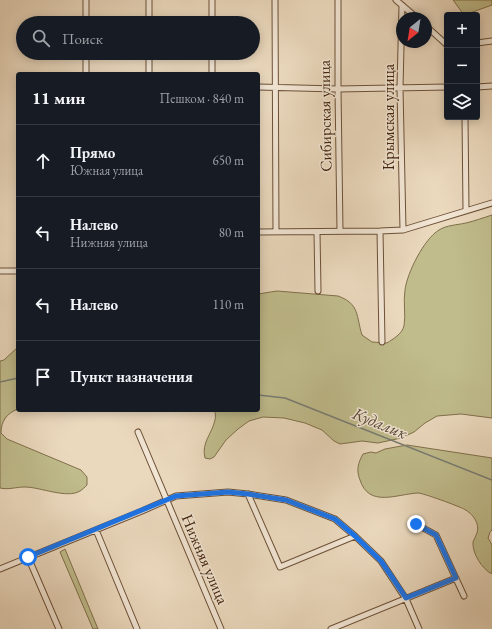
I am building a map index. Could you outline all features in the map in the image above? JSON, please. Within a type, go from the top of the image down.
[{"type":"street","points":[[86,0],[86,16]]},
{"type":"street","points":[[149,0],[149,16]]},
{"type":"street","points":[[212,0],[212,16]]},
{"type":"street","points":[[275,0],[276,232]]},
{"type":"street","name":"Сибирская улица","points":[[338,0],[340,231]]},
{"type":"street","points":[[396,0],[410,12]]},
{"type":"street","name":"Крымская улица","points":[[402,5],[400,88],[403,230]]},
{"type":"street","points":[[432,31],[444,42]]},
{"type":"street","points":[[480,43],[492,41]]},
{"type":"street","points":[[86,60],[86,72]]},
{"type":"street","points":[[149,60],[149,72]]},
{"type":"street","points":[[212,60],[212,72]]},
{"type":"street","points":[[480,86],[492,86]]},
{"type":"street","points":[[260,87],[338,89],[444,87]]},
{"type":"street","points":[[465,120],[466,210]]},
{"type":"street","points":[[260,232],[380,232],[403,230],[492,202]]},
{"type":"street","points":[[317,232],[318,290]]},
{"type":"street","points":[[380,232],[382,342]]},
{"type":"street","points":[[0,271],[16,271]]},
{"type":"street","name":"Нижняя улица","points":[[138,432],[221,629]]},
{"type":"street","points":[[0,569],[176,496],[228,492],[248,494],[293,502],[335,519],[381,561],[406,598],[419,629]]},
{"type":"street","points":[[248,494],[280,568],[355,536]]},
{"type":"street","points":[[416,524],[436,535],[464,596]]},
{"type":"street","points":[[96,530],[137,629]]},
{"type":"street","points":[[28,557],[59,629]]},
{"type":"street","points":[[331,629],[456,578]]},
{"type":"shaded area","points":[[453,0],[492,0],[492,5],[472,12],[462,12]]},
{"type":"shaded area","points":[[492,215],[492,418],[461,414],[437,416],[414,432],[401,438],[378,443],[362,441],[340,444],[334,441],[322,430],[305,423],[284,418],[263,417],[249,421],[226,440],[214,457],[210,459],[205,458],[204,448],[214,425],[215,412],[260,412],[260,294],[277,291],[338,296],[345,299],[354,307],[358,316],[362,335],[372,342],[387,343],[397,336],[403,329],[405,322],[404,294],[406,283],[422,248],[433,234],[442,228]]},
{"type":"shaded area","points":[[16,349],[16,410],[8,415],[3,421],[1,433],[7,439],[81,470],[87,477],[87,485],[80,491],[68,494],[22,487],[6,489],[0,488],[0,361],[4,360]]},
{"type":"shaded area","points":[[407,445],[492,458],[492,530],[488,538],[492,545],[492,574],[488,572],[478,560],[474,551],[473,542],[478,529],[477,522],[473,516],[461,507],[418,493],[393,497],[377,497],[364,489],[358,470],[363,454],[371,452],[376,453],[385,449]]},
{"type":"shaded area","points":[[65,549],[98,629],[93,629],[60,552]]},
{"type":"waterway","name":"Кудалик","points":[[0,382],[16,378]]},
{"type":"waterway","name":"Кудалик","points":[[260,395],[285,398],[492,480]]},
{"type":"route","points":[[28,557],[176,496],[228,492],[248,494],[286,500],[335,519],[381,561],[406,598],[456,578],[436,535],[416,524]]}]
